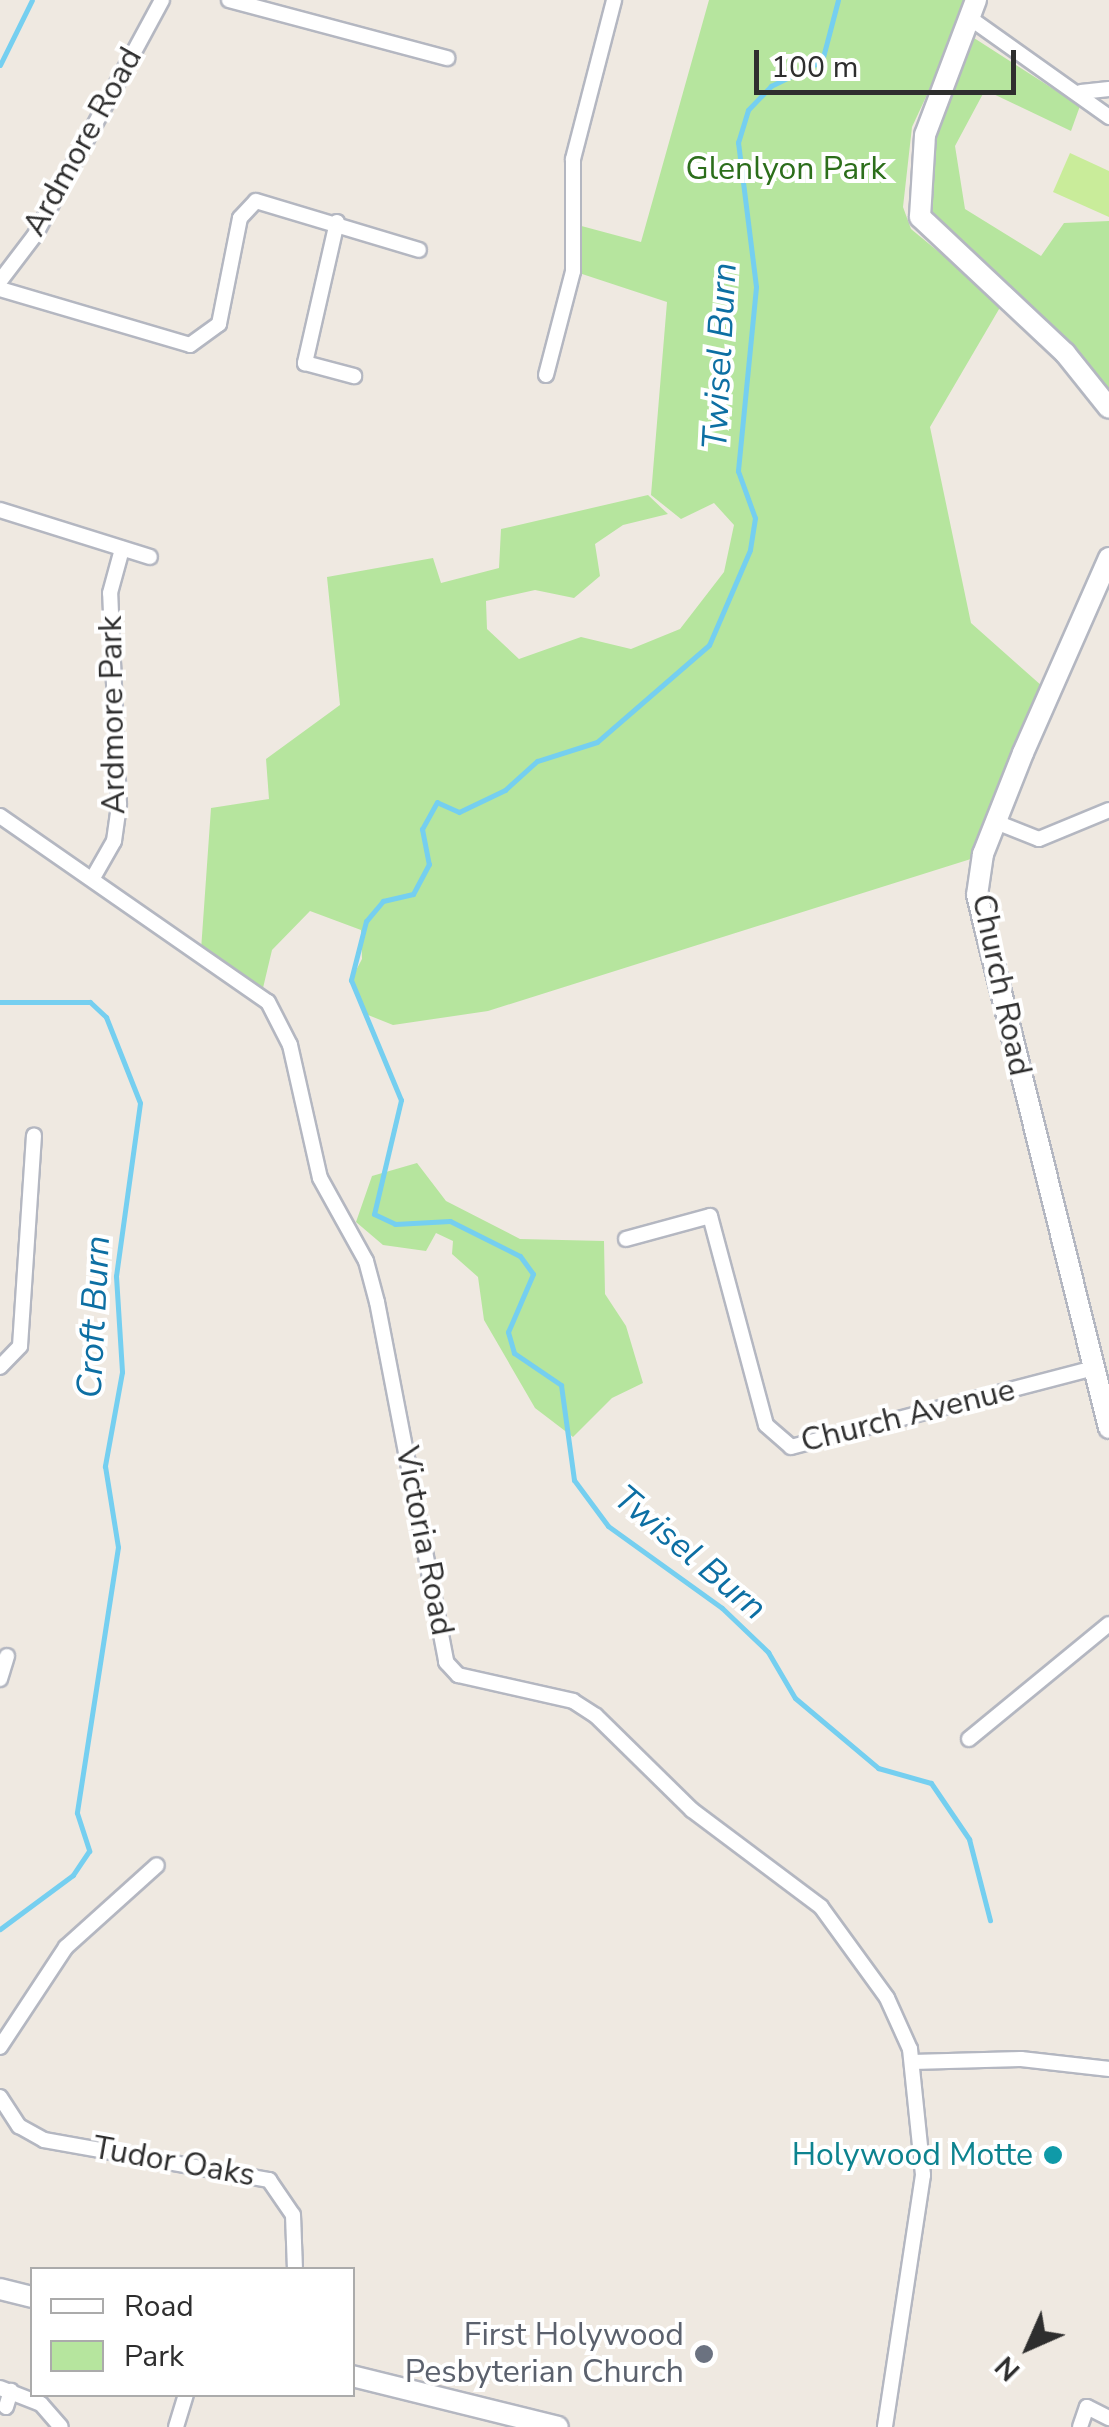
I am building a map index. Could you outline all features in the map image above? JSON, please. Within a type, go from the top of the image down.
[{"type":"street","name":"Ardmore Road","points":[[0,280],[34,235],[162,0]]},
{"type":"street","points":[[228,0],[447,58]]},
{"type":"street","points":[[546,376],[573,271],[573,160],[614,0]]},
{"type":"street","points":[[1109,116],[975,10],[925,135],[920,217],[1065,354],[1109,408]]},
{"type":"street","points":[[1081,92],[1109,89]]},
{"type":"street","points":[[0,288],[197,344],[219,324],[240,218],[250,204],[268,200],[419,250]]},
{"type":"street","points":[[337,222],[304,363],[354,376]]},
{"type":"street","points":[[0,510],[150,557]]},
{"type":"street","name":"Ardmore Park","points":[[94,876],[114,842],[119,804],[110,611],[122,549]]},
{"type":"street","name":"Church Road","points":[[1109,558],[1104,582],[996,822],[978,874],[983,934],[1109,1428]]},
{"type":"street","points":[[996,822],[1039,840],[1109,810]]},
{"type":"street","name":"Victoria Road","points":[[0,816],[94,876],[268,1002],[290,1044],[320,1178],[366,1261],[446,1662],[458,1675],[573,1701],[596,1716],[692,1810],[790,1878],[865,1962],[912,2062],[923,2175],[884,2427]]},
{"type":"street","points":[[0,1366],[20,1346],[34,1134]]},
{"type":"street","name":"Church Avenue","points":[[626,1238],[710,1216],[766,1425],[783,1444],[806,1447],[1094,1368]]},
{"type":"street","points":[[968,1739],[1109,1624]]},
{"type":"street","points":[[0,1679],[7,1656]]},
{"type":"street","points":[[0,2046],[75,1936],[157,1865]]},
{"type":"street","points":[[912,2062],[1021,2060],[1109,2069]]},
{"type":"street","name":"Tudor Oaks","points":[[0,2097],[20,2126],[44,2140],[269,2180],[293,2215],[295,2267]]},
{"type":"street","points":[[0,2289],[30,2296]]},
{"type":"street","points":[[355,2377],[558,2427]]},
{"type":"street","points":[[6,2407],[6,2390],[41,2404],[61,2427]]},
{"type":"street","points":[[176,2427],[185,2397]]},
{"type":"street","points":[[1080,2427],[1088,2407],[1109,2418]]},
{"type":"green space","name":"Glenlyon Park","points":[[709,0],[971,0],[912,127],[903,207],[911,229],[1002,304],[930,427],[971,623],[1042,686],[974,858],[488,1011],[393,1025],[363,1013],[351,980],[362,959],[361,930],[310,911],[272,950],[263,988],[201,950],[211,808],[269,799],[266,759],[340,705],[327,577],[433,558],[441,583],[499,568],[501,529],[648,495],[668,514],[623,525],[595,544],[600,576],[574,598],[535,590],[486,601],[487,629],[519,659],[581,637],[631,649],[680,629],[724,572],[734,525],[714,503],[681,519],[651,495],[667,302],[573,271],[574,224],[641,242]]},
{"type":"green space","points":[[974,38],[1080,106],[1071,131],[985,90],[955,146],[965,209],[1041,256],[1064,223],[1109,221],[1109,399],[932,227],[922,177],[933,129]]},
{"type":"green space","points":[[1070,153],[1109,171],[1109,217],[1053,192]]},
{"type":"green space","points":[[417,1163],[446,1201],[520,1239],[604,1241],[605,1294],[626,1326],[643,1383],[612,1398],[573,1437],[535,1408],[484,1320],[478,1277],[452,1254],[453,1241],[436,1233],[426,1251],[383,1245],[356,1222],[372,1176]]},
{"type":"waterway","name":"Croft Burn","points":[[0,65],[32,0]]},
{"type":"waterway","name":"Twisel Burn","points":[[838,0],[822,61],[771,86],[748,110],[738,142],[756,287],[738,471],[755,518],[750,550],[709,645],[597,742],[537,761],[505,790],[459,812],[437,802],[422,829],[429,864],[413,894],[383,901],[366,921],[351,980],[401,1100],[374,1214],[395,1224],[450,1221],[520,1256],[533,1274],[508,1332],[514,1353],[561,1385],[574,1480],[608,1526],[722,1608],[768,1652],[795,1698],[878,1768],[931,1783],[969,1839],[990,1920]]},
{"type":"waterway","name":"Croft Burn","points":[[0,1002],[90,1002],[106,1017],[140,1103],[116,1276],[122,1372],[105,1466],[118,1547],[77,1813],[89,1851],[73,1875],[0,1929]]},
{"type":"place","name":"Holywood Motte","points":[[1053,2155]]},
{"type":"place","name":"First Holywood Pesbyterian Church","points":[[704,2354]]}]
